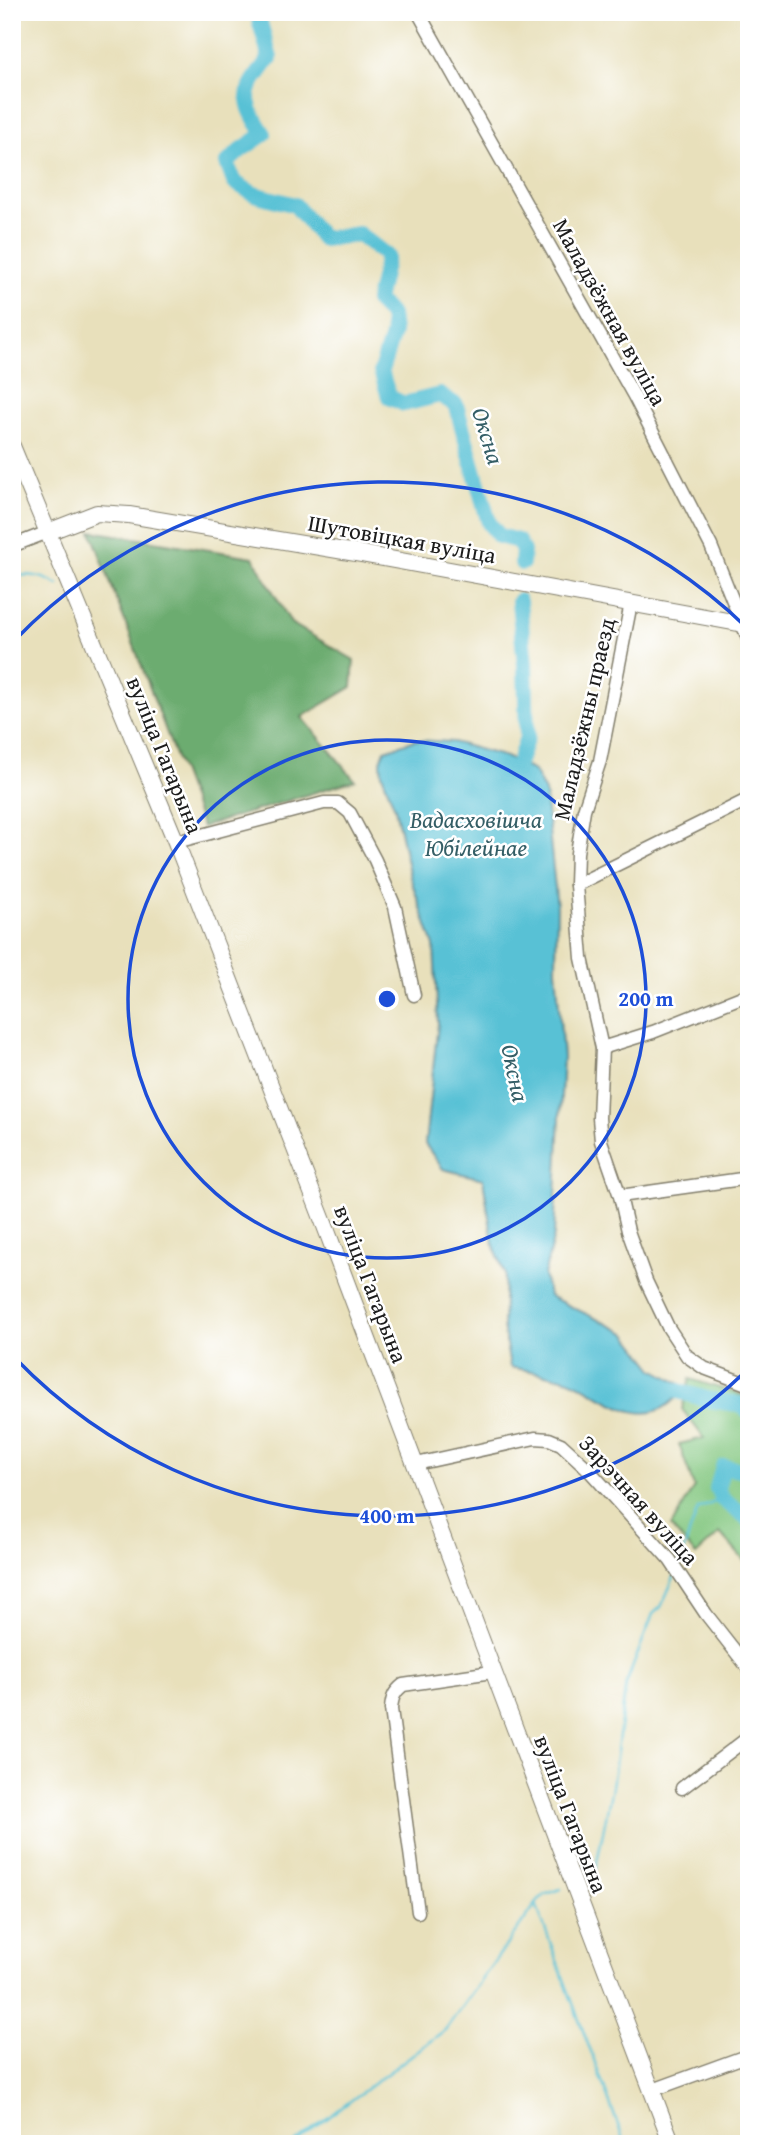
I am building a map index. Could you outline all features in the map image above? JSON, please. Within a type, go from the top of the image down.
[{"type":"main road","name":"вуліца Гагарына","points":[[12,446],[176,842],[416,1464],[492,1672],[673,2144]]},
{"type":"main road","name":"Шутовіцкая вуліца","points":[[48,532],[97,513],[129,515],[745,623]]},
{"type":"street","name":"Маладзёжная вуліца","points":[[418,12],[634,396],[711,546],[745,623],[749,641]]},
{"type":"street","points":[[12,546],[48,532]]},
{"type":"street","name":"Маладзёжны праезд","points":[[631,603],[600,761],[584,810],[577,853],[576,886],[582,958],[602,1048],[599,1118],[601,1141],[646,1281],[668,1326],[687,1356],[704,1368],[749,1385]]},
{"type":"street","points":[[576,886],[749,799]]},
{"type":"street","points":[[176,842],[324,803],[338,803],[350,813],[375,860],[395,907],[414,995]]},
{"type":"street","points":[[602,1048],[653,1032],[749,994]]},
{"type":"street","points":[[620,1196],[749,1178]]},
{"type":"street","name":"Зарэчная вуліца","points":[[416,1464],[535,1438],[549,1439],[561,1444],[587,1468],[670,1560],[706,1614],[749,1669]]},
{"type":"street","points":[[418,1912],[392,1701],[396,1690],[403,1685],[492,1672]]},
{"type":"street","points":[[682,1788],[749,1737]]},
{"type":"street","points":[[653,2090],[749,2055]]},
{"type":"green space","points":[[91,531],[253,557],[291,623],[354,660],[352,687],[302,717],[355,780],[202,827]]},
{"type":"green space","points":[[690,1379],[743,1395],[749,1403],[749,1566],[720,1533],[696,1555],[671,1527],[694,1487],[679,1444],[704,1438],[682,1409]]},
{"type":"water","name":"Вадасховішча Юбілейнае","points":[[415,740],[453,742],[506,757],[534,771],[545,792],[557,907],[556,969],[563,1057],[554,1235],[544,1275],[549,1296],[626,1333],[654,1369],[679,1383],[683,1389],[679,1396],[656,1411],[631,1411],[569,1380],[510,1367],[503,1327],[505,1274],[493,1243],[483,1179],[443,1169],[425,1144],[438,1023],[434,946],[410,877],[395,808],[382,774],[381,761],[385,750]]},
{"type":"waterway","name":"Оксна","points":[[257,12],[270,58],[255,79],[248,94],[248,102],[264,134],[227,163],[234,182],[254,194],[295,205],[323,239],[359,234],[387,256],[377,301],[391,315],[393,333],[381,371],[389,397],[404,404],[440,395],[456,405],[489,523],[499,536],[518,541],[523,551],[522,563]]},
{"type":"waterway","points":[[12,577],[36,576],[58,585]]},
{"type":"waterway","name":"Оксна","points":[[512,783],[527,737],[525,665],[519,601]]},
{"type":"waterway","name":"Оксна","points":[[664,1387],[710,1400],[744,1405],[749,1413]]},
{"type":"waterway","name":"Оксна","points":[[749,1460],[746,1471],[723,1467],[717,1488],[722,1499],[749,1520]]},
{"type":"waterway","points":[[678,1566],[698,1509],[722,1499]]},
{"type":"waterway","points":[[583,1880],[595,1872],[612,1787],[626,1684],[653,1614],[661,1607],[675,1575]]},
{"type":"waterway","points":[[293,2144],[445,2030],[536,1904],[544,1895],[561,1889]]},
{"type":"waterway","points":[[536,1904],[625,2144]]}]
